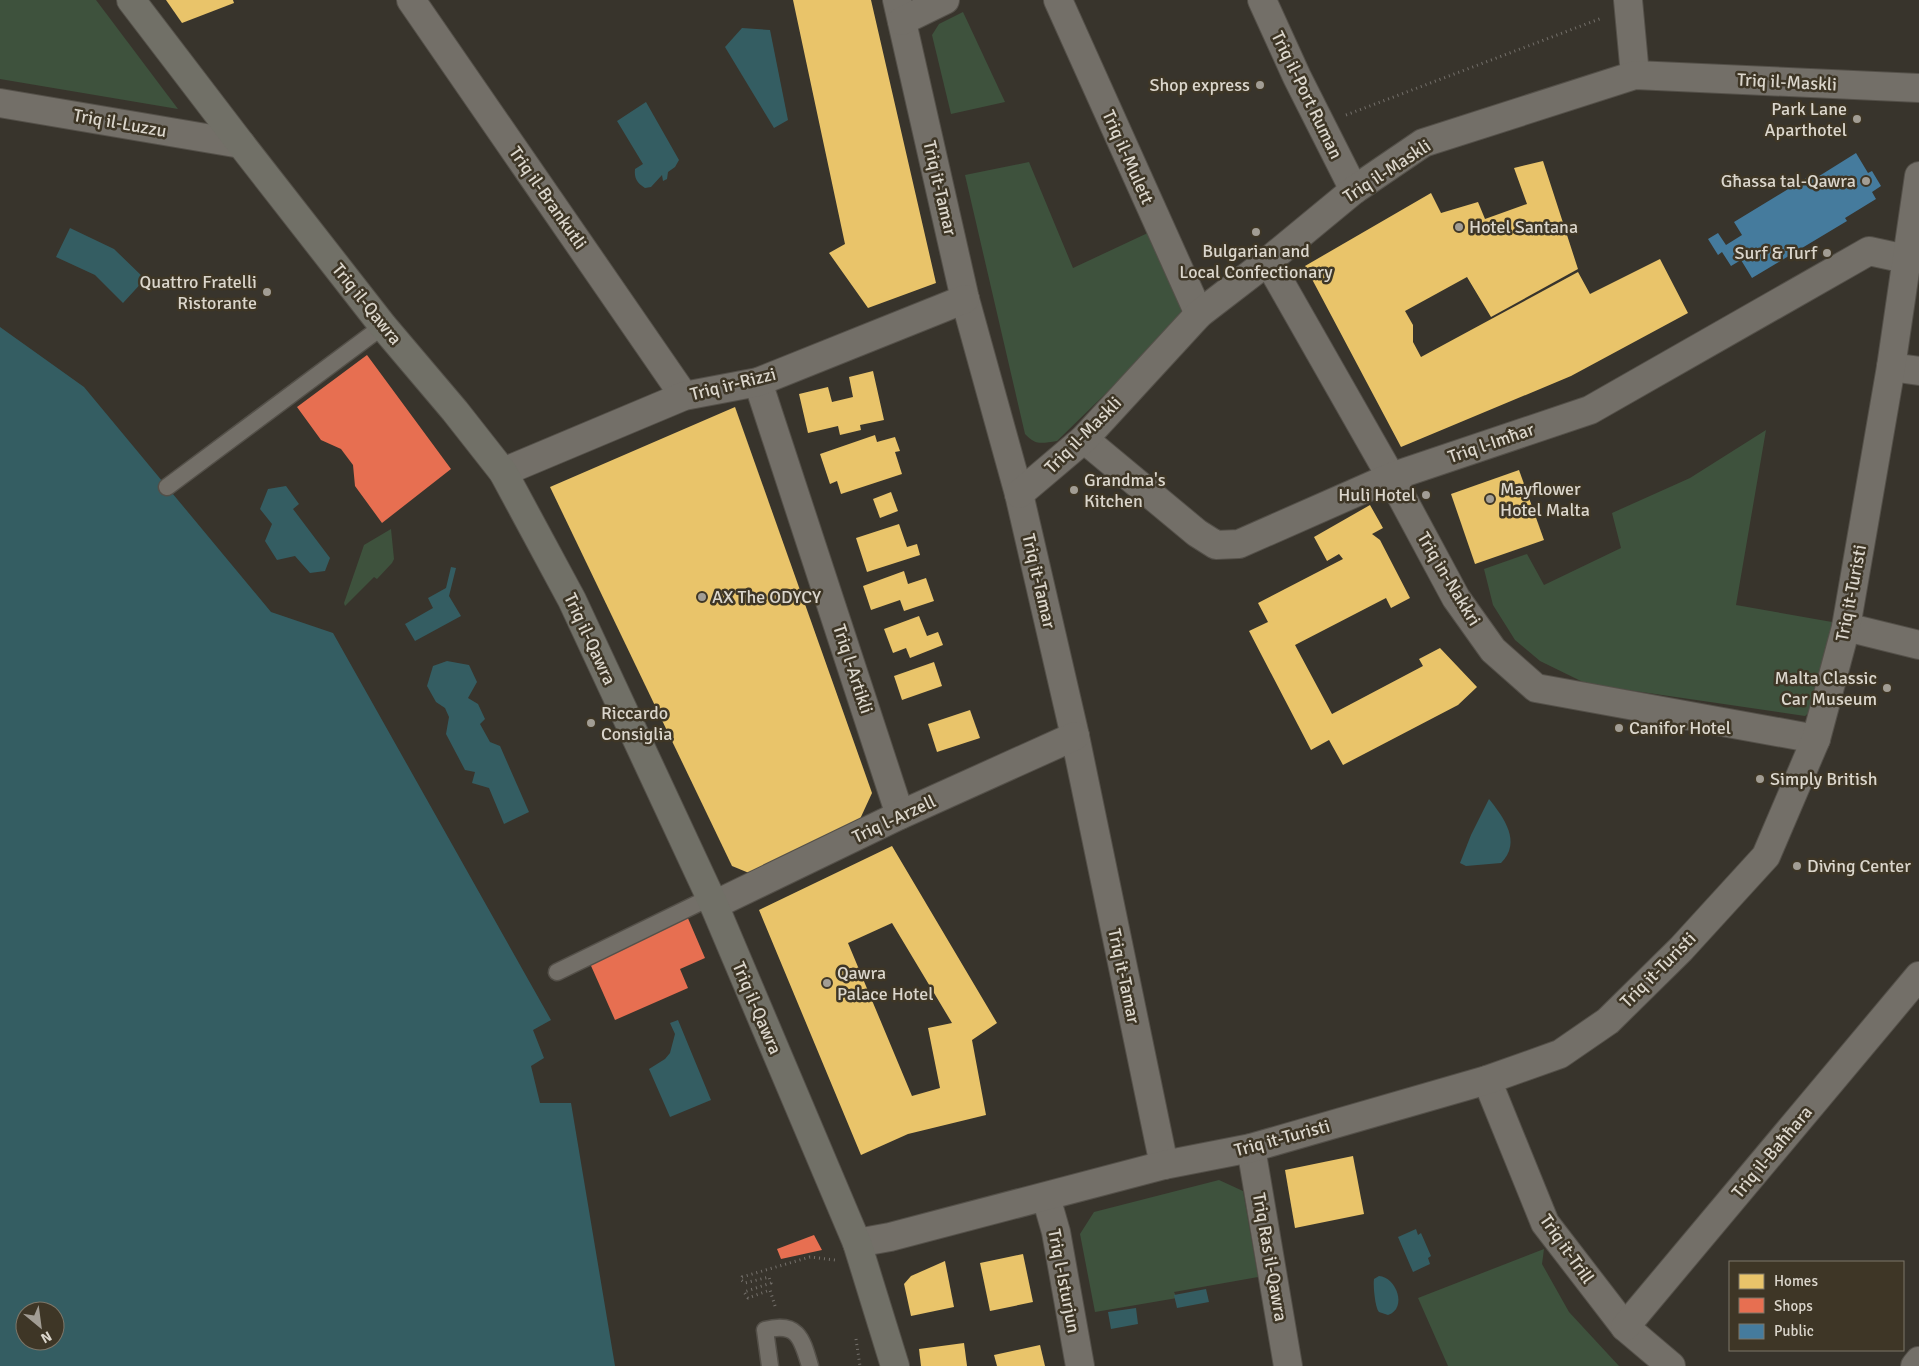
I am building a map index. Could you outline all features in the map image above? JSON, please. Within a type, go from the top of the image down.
[{"type":"street","name":"Triq il-Qawra","points":[[131,0],[383,326],[503,472],[572,600],[712,902],[860,1253],[895,1366]]},
{"type":"street","name":"Triq il-Brankutli","points":[[411,0],[684,396]]},
{"type":"street","points":[[900,10],[945,0]]},
{"type":"street","name":"Triq il-Mulett","points":[[1058,0],[1199,314]]},
{"type":"street","name":"Triq il-Port Ruman","points":[[1262,0],[1320,124],[1354,190]]},
{"type":"street","points":[[1628,4],[1635,75]]},
{"type":"street","name":"Triq it-Tamar","points":[[900,10],[965,299],[1020,494],[1076,736],[1164,1165]]},
{"type":"street","name":"Triq il-Maskli","points":[[1020,494],[1084,438],[1199,314],[1268,261],[1354,190],[1423,143],[1635,75],[1919,88]]},
{"type":"street","name":"Triq il-Luzzu","points":[[0,103],[241,144]]},
{"type":"street","name":"Triq it-Turisti","points":[[860,1253],[890,1237],[1164,1165],[1251,1148],[1488,1080],[1560,1054],[1608,1020],[1681,949],[1766,856],[1816,738],[1846,627],[1891,367],[1919,176]]},
{"type":"street","name":"Triq l-Imħar","points":[[1084,438],[1198,533],[1216,544],[1239,544],[1390,477],[1590,410],[1869,251],[1906,259]]},
{"type":"street","name":"Triq in-Nakkri","points":[[1268,261],[1456,598],[1493,650],[1536,688],[1816,738]]},
{"type":"street","name":"Triq ir-Rizzi","points":[[503,472],[684,396],[758,382],[965,299]]},
{"type":"street","points":[[1891,367],[1919,371]]},
{"type":"street","name":"Triq l-Artikli","points":[[758,382],[900,815]]},
{"type":"street","points":[[1846,627],[1919,645]]},
{"type":"street","name":"Triq l-Arzell","points":[[712,902],[1076,736]]},
{"type":"street","name":"Triq il-Baħħara","points":[[1625,1327],[1919,976]]},
{"type":"street","name":"Triq it-Trill","points":[[1488,1080],[1545,1223],[1625,1327],[1671,1366]]},
{"type":"street","name":"Triq Ras il-Qawra","points":[[1251,1148],[1288,1366]]},
{"type":"street","name":"Triq l-Isturjun","points":[[1046,1197],[1056,1232],[1080,1366]]},
{"type":"street","points":[[1915,1366],[1919,1361]]},
{"type":"lane","points":[[167,487],[383,326]]},
{"type":"lane","points":[[557,972],[712,902]]},
{"type":"lane","points":[[770,1366],[765,1330],[778,1326],[793,1330],[802,1339],[810,1366]]},
{"type":"path","points":[[1320,124],[1628,4]]},
{"type":"path","points":[[765,1330],[779,1316],[770,1290],[748,1298],[744,1292],[771,1284],[769,1277],[745,1283],[741,1280],[742,1277],[810,1257],[860,1253]]},
{"type":"green space","points":[[0,0],[96,0],[178,109],[0,79]]},
{"type":"green space","points":[[963,12],[1005,102],[951,114],[932,35],[939,24]]},
{"type":"green space","points":[[1029,162],[1073,268],[1152,231],[1184,307],[1179,322],[1057,441],[1043,443],[1036,442],[1025,434],[965,175]]},
{"type":"green space","points":[[1766,430],[1736,605],[1832,622],[1819,705],[1805,716],[1587,684],[1540,661],[1515,640],[1493,605],[1484,569],[1527,554],[1544,585],[1621,548],[1612,513],[1690,478]]},
{"type":"green space","points":[[391,529],[394,559],[392,563],[377,579],[374,577],[345,606],[344,603],[364,545]]},
{"type":"green space","points":[[1219,1180],[1243,1191],[1258,1277],[1174,1292],[1177,1298],[1095,1312],[1080,1234],[1094,1212]]},
{"type":"green space","points":[[1544,1249],[1542,1264],[1569,1312],[1619,1366],[1448,1366],[1418,1298]]},
{"type":"water","points":[[742,28],[770,30],[788,120],[774,128],[725,47]]},
{"type":"water","points":[[646,102],[679,160],[675,167],[668,172],[667,179],[663,181],[662,175],[651,187],[645,188],[638,182],[635,175],[635,169],[643,164],[617,121]]},
{"type":"water","points":[[70,228],[114,249],[145,279],[123,303],[95,275],[56,257]]},
{"type":"water","points":[[0,327],[84,387],[271,612],[333,633],[551,1020],[533,1030],[544,1058],[531,1066],[540,1103],[571,1103],[615,1366],[0,1366]]},
{"type":"water","points":[[286,486],[299,504],[293,509],[330,558],[325,571],[310,573],[295,556],[277,560],[265,541],[272,524],[260,509],[268,489]]},
{"type":"water","points":[[451,567],[456,568],[449,596],[461,616],[415,641],[405,624],[433,608],[428,598],[446,588]]},
{"type":"water","points":[[447,661],[469,665],[477,682],[468,698],[478,704],[485,719],[480,724],[490,742],[500,746],[529,812],[504,824],[489,788],[472,783],[475,772],[465,770],[446,734],[449,717],[445,708],[436,702],[427,686],[433,666]]},
{"type":"water","points":[[1489,799],[1505,822],[1510,839],[1510,847],[1501,863],[1466,866],[1460,863],[1471,835]]},
{"type":"water","points":[[678,1020],[711,1100],[670,1117],[649,1069],[665,1059],[670,1053],[675,1034],[670,1023]]},
{"type":"water","points":[[1416,1229],[1418,1235],[1421,1233],[1431,1256],[1428,1258],[1430,1264],[1413,1272],[1398,1237]]},
{"type":"water","points":[[1379,1276],[1390,1282],[1395,1287],[1397,1293],[1397,1306],[1388,1315],[1379,1312],[1376,1306],[1374,1279]]},
{"type":"water","points":[[1206,1289],[1209,1302],[1177,1308],[1174,1295]]},
{"type":"water","points":[[1136,1308],[1138,1324],[1111,1329],[1108,1312]]},
{"type":"building: Homes","points":[[166,0],[233,0],[234,3],[182,23]]},
{"type":"building: Homes","points":[[793,0],[871,0],[936,283],[868,308],[829,253],[845,244]]},
{"type":"building: Homes","points":[[1543,161],[1578,269],[1491,317],[1467,277],[1405,311],[1413,325],[1413,342],[1421,357],[1578,272],[1590,294],[1660,259],[1688,313],[1571,376],[1401,447],[1305,266],[1431,193],[1441,213],[1478,202],[1485,219],[1527,204],[1514,168]]},
{"type":"building: Homes","points":[[873,371],[884,420],[860,425],[861,430],[840,435],[838,426],[808,433],[799,394],[828,387],[832,402],[853,397],[849,377]]},
{"type":"building: Homes","name":"AX The ODYCY","points":[[735,407],[872,793],[860,819],[749,873],[732,866],[550,487]]},
{"type":"building: Homes","points":[[875,435],[877,442],[895,437],[900,451],[895,452],[902,474],[841,494],[837,481],[830,484],[820,454]]},
{"type":"building: Homes","points":[[1519,470],[1544,540],[1475,564],[1451,494]]},
{"type":"building: Homes","points":[[891,492],[898,511],[880,518],[873,499]]},
{"type":"building: Homes","points":[[1370,505],[1383,528],[1372,534],[1380,540],[1410,598],[1391,608],[1386,598],[1295,645],[1332,714],[1423,666],[1419,659],[1440,648],[1477,687],[1458,705],[1343,765],[1329,740],[1311,750],[1249,631],[1268,622],[1258,603],[1343,559],[1339,554],[1327,561],[1314,537]]},
{"type":"building: Homes","points":[[899,524],[907,547],[917,544],[920,555],[867,572],[856,538]]},
{"type":"building: Homes","points":[[904,571],[908,584],[926,578],[934,601],[904,611],[900,600],[871,610],[863,586]]},
{"type":"building: Homes","points":[[919,616],[927,636],[938,632],[943,645],[910,658],[906,648],[893,653],[884,629]]},
{"type":"building: Homes","points":[[934,662],[942,686],[902,700],[894,676]]},
{"type":"building: Homes","points":[[970,710],[980,738],[937,752],[928,724]]},
{"type":"building: Homes","name":"Qawra Palace Hotel","points":[[892,846],[997,1023],[972,1040],[986,1115],[908,1134],[861,1155],[759,910]],"holes":[[[892,923],[952,1023],[928,1028],[940,1088],[912,1096],[848,943]]]},
{"type":"building: Homes","points":[[1353,1156],[1364,1214],[1295,1228],[1285,1170]]},
{"type":"building: Homes","points":[[1023,1254],[1033,1302],[990,1311],[980,1263]]},
{"type":"building: Homes","points":[[945,1261],[954,1307],[911,1316],[904,1284],[911,1276]]},
{"type":"building: Homes","points":[[964,1343],[967,1366],[921,1366],[919,1349]]},
{"type":"building: Homes","points":[[1040,1345],[1045,1366],[997,1366],[994,1355]]},
{"type":"building: Shops","points":[[367,355],[451,469],[382,523],[355,486],[353,465],[341,449],[321,440],[297,407]]},
{"type":"building: Shops","points":[[687,916],[705,958],[680,969],[688,988],[615,1020],[588,959]]},
{"type":"building: Shops","points":[[814,1235],[822,1250],[781,1259],[777,1249]]},
{"type":"building: Public","points":[[1856,153],[1868,173],[1872,171],[1881,186],[1872,192],[1876,199],[1845,218],[1847,221],[1752,278],[1741,260],[1731,266],[1722,252],[1718,255],[1708,239],[1718,233],[1726,245],[1742,235],[1734,222],[1813,174],[1816,178]]},
{"type":"place","name":"Shop express","points":[[1260,85]]},
{"type":"place","name":"Park Lane Aparthotel","points":[[1857,119]]},
{"type":"place","name":"Għassa tal-Qawra","points":[[1866,181]]},
{"type":"place","name":"Hotel Santana","points":[[1459,227]]},
{"type":"place","name":"Bulgarian and Local Confectionary","points":[[1256,232]]},
{"type":"place","name":"Surf & Turf","points":[[1827,253]]},
{"type":"place","name":"Quattro Fratelli Ristorante","points":[[267,292]]},
{"type":"place","name":"Grandma's Kitchen","points":[[1074,490]]},
{"type":"place","name":"Huli Hotel","points":[[1426,495]]},
{"type":"place","name":"Mayflower Hotel Malta","points":[[1490,499]]},
{"type":"place","name":"AX The ODYCY","points":[[702,597]]},
{"type":"place","name":"Malta Classic Car Museum","points":[[1887,688]]},
{"type":"place","name":"Riccardo Consiglia","points":[[591,723]]},
{"type":"place","name":"Canifor Hotel","points":[[1619,728]]},
{"type":"place","name":"Simply British","points":[[1760,779]]},
{"type":"place","name":"Diving Center","points":[[1797,866]]},
{"type":"place","name":"Qawra Palace Hotel","points":[[827,983]]}]
